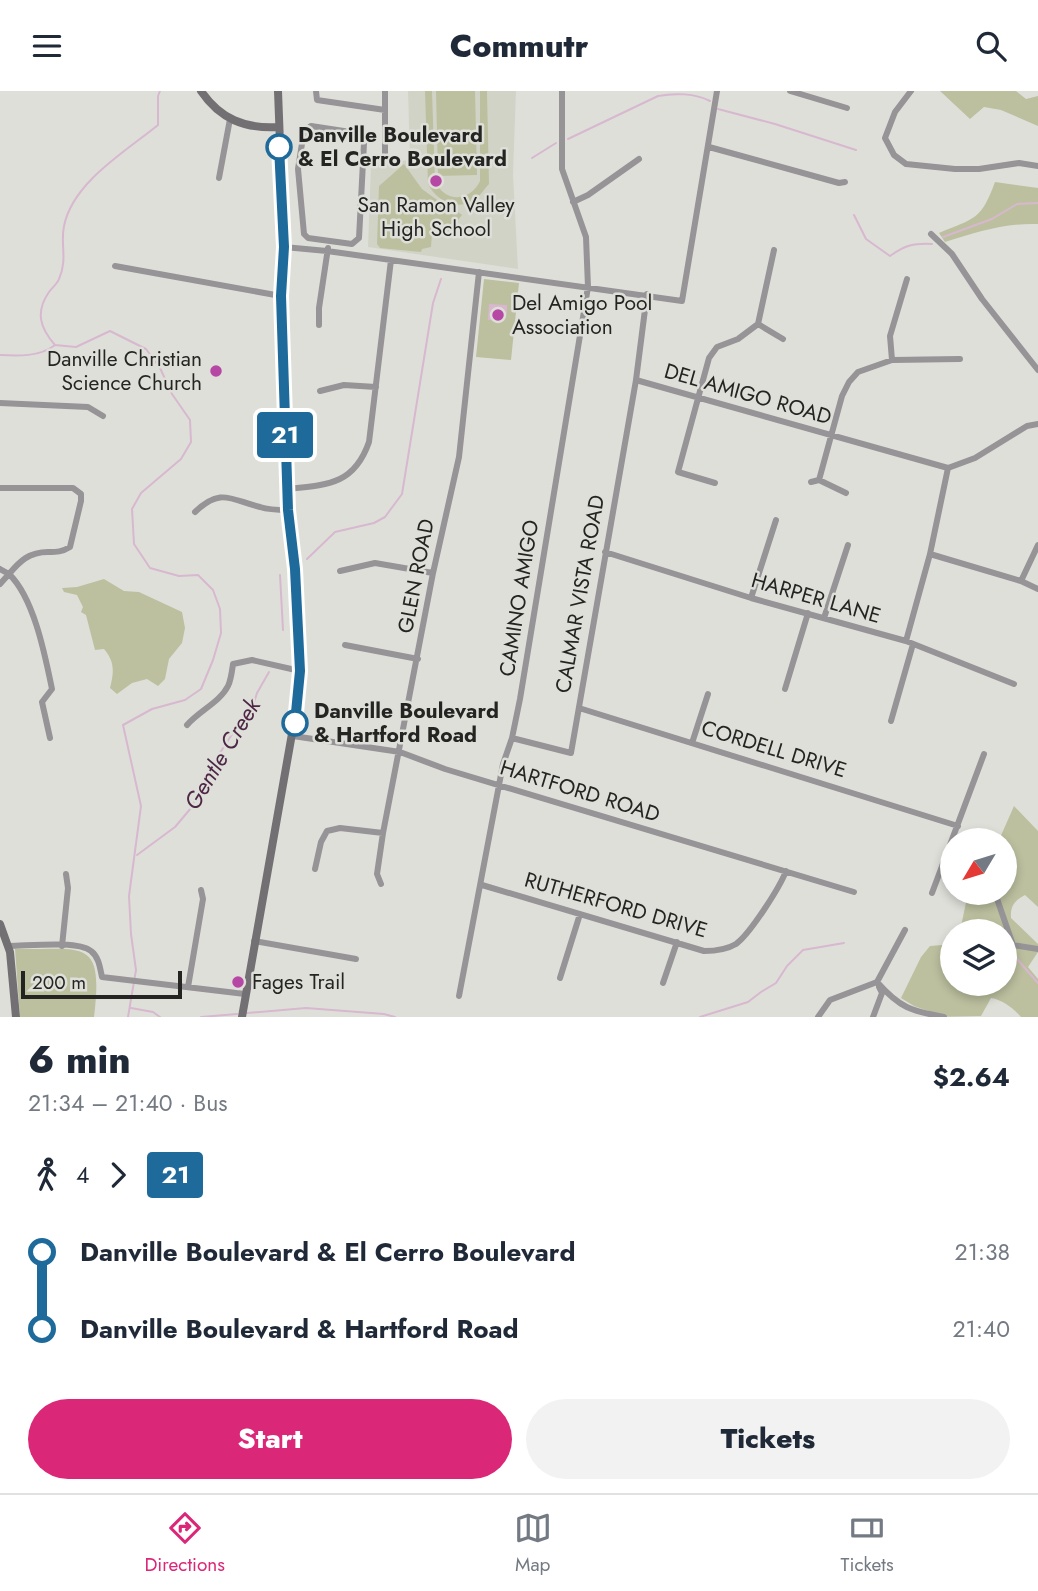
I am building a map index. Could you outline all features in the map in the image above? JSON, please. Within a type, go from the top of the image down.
[{"type":"main road","points":[[201,91],[214,108],[230,119],[247,126],[278,127]]},
{"type":"main road","points":[[242,1017],[293,736],[300,671],[295,569],[288,510],[281,296],[284,247],[278,91]]},
{"type":"main road","points":[[0,924],[9,946],[16,1017]]},
{"type":"street","points":[[316,91],[317,100],[385,110]]},
{"type":"street","points":[[385,91],[385,153]]},
{"type":"street","name":"CAMINO AMIGO","points":[[459,996],[503,764],[512,738],[588,287],[586,237],[562,169],[562,91]]},
{"type":"street","points":[[284,247],[647,294],[682,301],[717,91]]},
{"type":"street","points":[[790,91],[847,108]]},
{"type":"street","points":[[911,91],[895,112],[885,138],[894,155],[906,164],[955,169],[979,169],[1019,163],[1038,166]]},
{"type":"street","points":[[219,178],[230,119]]},
{"type":"street","points":[[311,126],[357,133],[364,143],[359,238],[352,244],[330,240],[308,238],[303,229],[298,169],[303,131],[311,126]]},
{"type":"street","points":[[709,147],[839,183],[845,182]]},
{"type":"street","points":[[573,202],[588,195],[639,159]]},
{"type":"street","points":[[931,234],[952,254],[982,299],[1038,370]]},
{"type":"street","points":[[319,325],[319,308],[330,240]]},
{"type":"street","points":[[715,484],[678,472],[709,358],[717,347],[738,339],[758,324],[774,250]]},
{"type":"street","points":[[288,489],[335,482],[357,467],[364,458],[369,442],[391,260]]},
{"type":"street","points":[[115,266],[281,296]]},
{"type":"street","name":"GLEN ROAD","points":[[381,884],[377,874],[383,833],[433,573],[459,457],[480,272]]},
{"type":"street","points":[[892,360],[890,336],[907,279]]},
{"type":"street","name":"DEL AMIGO ROAD","points":[[647,294],[636,380],[948,468]]},
{"type":"street","points":[[758,324],[783,339]]},
{"type":"street","points":[[846,493],[815,481],[849,382],[858,372],[892,360],[960,359]]},
{"type":"street","name":"CALMAR VISTA ROAD","points":[[512,738],[571,753],[636,380]]},
{"type":"street","points":[[320,391],[344,385],[376,387]]},
{"type":"street","points":[[0,403],[88,407],[103,416]]},
{"type":"street","points":[[891,721],[948,468],[975,458],[1027,426],[1038,424]]},
{"type":"street","points":[[0,488],[73,488],[81,494],[74,540],[70,547],[64,551],[28,555],[0,584]]},
{"type":"street","points":[[195,512],[207,501],[227,496],[262,508],[288,510]]},
{"type":"street","points":[[751,599],[776,520]]},
{"type":"street","points":[[824,618],[848,545]]},
{"type":"street","points":[[1021,581],[1038,545]]},
{"type":"street","name":"HARPER LANE","points":[[605,552],[751,599],[910,643],[1014,684]]},
{"type":"street","points":[[930,554],[1021,581],[1038,589]]},
{"type":"street","points":[[340,571],[375,563],[433,573]]},
{"type":"street","points":[[0,569],[18,583],[30,609],[46,658],[52,689],[42,702],[50,739]]},
{"type":"street","points":[[785,689],[808,613]]},
{"type":"street","points":[[345,645],[418,659]]},
{"type":"street","points":[[187,725],[228,687],[233,664],[252,660],[300,671]]},
{"type":"street","points":[[692,743],[708,694]]},
{"type":"street","name":"CORDELL DRIVE","points":[[579,708],[958,826]]},
{"type":"street","name":"HARTFORD ROAD","points":[[293,736],[400,752],[445,769],[854,892]]},
{"type":"street","points":[[958,826],[984,754]]},
{"type":"street","points":[[315,869],[321,842],[327,831],[340,828],[383,833]]},
{"type":"street","name":"RUTHERFORD DRIVE","points":[[482,885],[704,951],[715,951],[736,944],[782,882],[786,871]]},
{"type":"street","points":[[62,946],[68,888],[66,874]]},
{"type":"street","points":[[932,893],[940,874]]},
{"type":"street","points":[[188,987],[203,899],[201,890]]},
{"type":"street","points":[[999,905],[1013,945],[1038,949]]},
{"type":"street","points":[[560,978],[580,914]]},
{"type":"street","points":[[818,1017],[830,1000],[877,982],[905,930]]},
{"type":"street","points":[[254,941],[356,959]]},
{"type":"street","points":[[663,983],[677,942]]},
{"type":"street","points":[[9,946],[79,946],[90,950],[99,962],[102,977],[245,994]]},
{"type":"street","points":[[873,1017],[882,993],[877,982]]},
{"type":"street","points":[[877,982],[892,999],[914,1011],[944,1017]]},
{"type":"shaded area","name":"San Ramon Valley High School","points":[[408,91],[516,91],[513,174],[518,269],[368,247],[371,164],[410,160]]},
{"type":"shaded area","points":[[489,304],[507,305],[507,314],[495,313],[494,320],[488,320]]},
{"type":"green space","points":[[425,91],[432,91],[435,181],[445,193],[458,197],[470,193],[480,181],[480,91],[487,91],[489,184],[466,204],[453,204],[441,199],[428,184]]},
{"type":"green space","points":[[436,91],[475,91],[477,175],[438,176]]},
{"type":"green space","points":[[940,91],[1016,91],[1026,99],[1038,96],[1038,126],[1001,110],[984,107],[970,119]]},
{"type":"green space","points":[[404,164],[422,189],[462,215],[449,231],[439,224],[432,233],[431,247],[422,249],[421,252],[380,248],[377,244],[379,186]]},
{"type":"green space","points":[[995,182],[1038,188],[1038,224],[1003,227],[945,242],[939,233],[969,220],[981,211]]},
{"type":"green space","name":"Del Amigo Pool Association","points":[[484,279],[519,283],[511,360],[476,357]]},
{"type":"green space","points":[[104,579],[124,591],[139,592],[182,612],[185,628],[182,643],[169,659],[165,679],[158,686],[147,679],[132,683],[117,694],[110,688],[113,672],[110,658],[104,649],[95,650],[86,615],[81,612],[83,607],[77,595],[64,592],[62,588],[77,587]]},
{"type":"green space","points":[[1014,806],[1038,831],[1038,907],[1025,895],[1017,900],[1017,828],[1004,828]]},
{"type":"green space","points":[[965,905],[1014,905],[1012,919],[963,919]]},
{"type":"green space","points":[[1017,924],[1038,944],[1038,952],[1028,967],[1038,979],[1038,1017],[1021,1017],[1008,1005],[991,998],[981,1016],[934,1017],[934,1013],[901,998],[921,957],[930,946],[940,945],[940,996],[1017,996]]},
{"type":"green space","points":[[15,949],[57,949],[84,953],[91,960],[95,972],[94,1017],[20,1017]]},
{"type":"waterway","points":[[128,1017],[136,970],[129,896],[141,806],[123,725],[152,709],[185,700],[201,689],[221,633],[220,609],[213,590],[198,575],[179,576],[150,568],[134,544],[132,509],[141,493],[181,459],[191,442],[190,420],[172,394],[160,368],[146,349],[110,331],[76,347],[55,345],[43,326],[41,313],[45,299],[62,272],[63,233],[69,210],[78,195],[102,169],[158,125],[160,91]]},
{"type":"waterway","points":[[568,139],[658,96],[684,94],[710,101]]},
{"type":"waterway","points":[[718,109],[856,150]]},
{"type":"waterway","points":[[532,158],[556,143]]},
{"type":"waterway","points":[[943,237],[992,219],[1017,204],[1038,203]]},
{"type":"waterway","points":[[854,215],[866,239],[890,256],[910,245],[932,244]]},
{"type":"waterway","points":[[307,559],[335,532],[374,523],[385,517],[402,494],[433,303],[441,279]]},
{"type":"waterway","points":[[0,355],[36,354],[55,345]]},
{"type":"waterway","points":[[280,575],[283,630]]},
{"type":"waterway","name":"Gentle Creek","points":[[137,855],[175,827],[191,808],[218,756],[238,725],[251,712],[257,693],[269,672]]},
{"type":"waterway","points":[[700,1017],[748,1002],[776,983],[787,966],[803,950],[844,943]]},
{"type":"waterway","points":[[1017,959],[1038,983]]},
{"type":"waterway","points":[[131,1008],[153,1012],[160,1017]]},
{"type":"waterway","points":[[247,1013],[306,1008],[395,1017]]},
{"type":"waterway","points":[[201,1017],[237,1014]]},
{"type":"bus line","name":"21","points":[[279,147],[284,247],[281,296],[288,510],[295,569],[300,671],[295,723]]},
{"type":"place","name":"Danville Boulevard & El Cerro Boulevard","points":[[279,147]]},
{"type":"place","name":"San Ramon Valley High School","points":[[436,181]]},
{"type":"place","name":"Del Amigo Pool Association","points":[[498,315]]},
{"type":"place","name":"Danville Christian Science Church","points":[[216,371]]},
{"type":"place","name":"Danville Boulevard & Hartford Road","points":[[295,723]]},
{"type":"place","name":"Fages Trail","points":[[238,982]]}]
